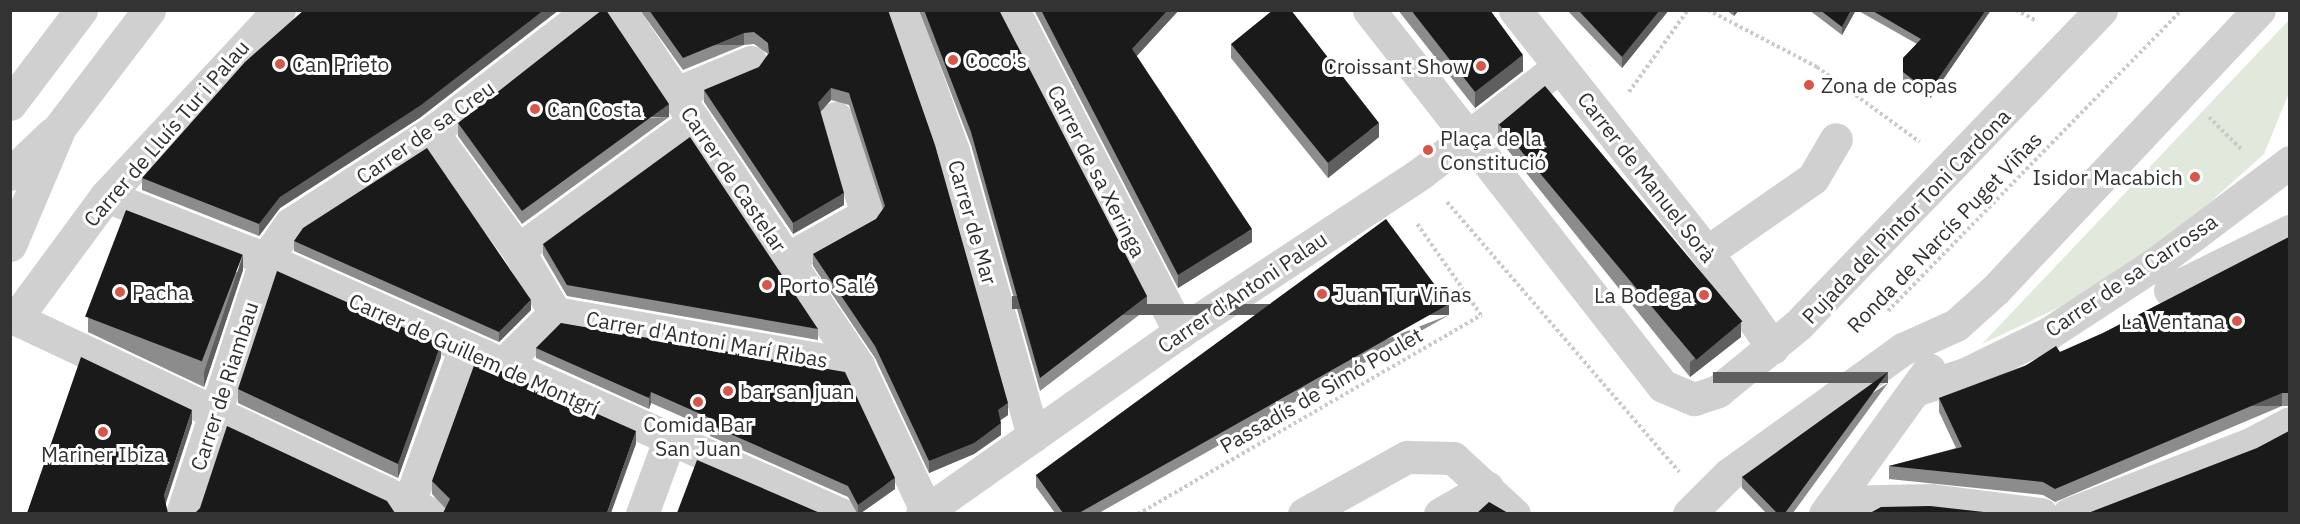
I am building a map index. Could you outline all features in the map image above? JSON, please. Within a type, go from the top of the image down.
[{"type":"street","points":[[10,104],[81,10]]},
{"type":"street","points":[[10,174],[60,127],[149,10]]},
{"type":"street","name":"Carrer de Lluís Tur i Palau","points":[[13,317],[106,196],[279,10]]},
{"type":"street","name":"Carrer de sa Creu","points":[[266,260],[290,224],[432,132],[590,10]]},
{"type":"street","name":"Carrer de Castelar","points":[[620,10],[858,366],[924,512]]},
{"type":"street","name":"Carrer de Mar","points":[[902,10],[953,151],[1034,436]]},
{"type":"street","name":"Carrer de sa Xeringa","points":[[1013,10],[1180,332]]},
{"type":"street","points":[[1369,10],[1469,137]]},
{"type":"street","name":"Carrer de Manuel Sorà","points":[[1515,10],[1707,252],[1773,348]]},
{"type":"street","name":"Pujada del Pintor Toni Cardona","points":[[1469,137],[1663,386],[1694,399],[1718,391],[1773,348],[2101,10]]},
{"type":"street","points":[[1831,508],[1918,388],[1956,325],[1995,290],[2259,10]]},
{"type":"street","points":[[676,93],[751,63]]},
{"type":"street","name":"Carrer d'Antoni Palau","points":[[924,512],[1180,332],[1407,182],[1560,66]]},
{"type":"street","points":[[787,259],[867,214],[836,118]]},
{"type":"street","points":[[518,250],[695,121]]},
{"type":"street","points":[[10,245],[60,127]]},
{"type":"street","points":[[432,132],[518,250],[555,313],[501,366]]},
{"type":"street","points":[[1707,252],[1813,178],[1836,139]]},
{"type":"street","name":"Carrer de sa Carrossa","points":[[1918,388],[1965,374],[2049,333],[2156,263],[2289,162]]},
{"type":"street","name":"Carrer de Guillem de Montgrí","points":[[106,196],[266,260],[464,350],[840,513]]},
{"type":"street","points":[[2170,290],[2289,231]]},
{"type":"street","name":"Carrer de Riambau","points":[[182,513],[266,260]]},
{"type":"street","name":"Carrer d'Antoni Marí Ribas","points":[[555,313],[858,366]]},
{"type":"street","points":[[13,317],[415,510],[464,350]]},
{"type":"street","points":[[1689,513],[1728,475],[1903,349],[1956,325]]},
{"type":"street","points":[[2069,513],[2250,444],[2289,423]]},
{"type":"street","points":[[642,513],[670,438]]},
{"type":"street","points":[[1304,513],[1407,457],[1453,458],[1514,513]]},
{"type":"street","points":[[1440,513],[1487,487]]},
{"type":"street","points":[[1831,508],[1931,500],[2041,513]]},
{"type":"path","points":[[1605,124],[1688,10]]},
{"type":"path","points":[[1708,10],[1817,67],[1931,150]]},
{"type":"path","name":"Ronda de Narcís Puget Viñas","points":[[1885,315],[2182,10]]},
{"type":"path","points":[[2216,123],[2244,152]]},
{"type":"path","points":[[1407,182],[1657,446],[1686,480]]},
{"type":"path","name":"Passadís de Simó Poulet","points":[[1138,513],[1481,315],[1407,182]]},
{"type":"shaded area","points":[[2289,20],[2289,93],[2264,154],[2178,231],[2075,300],[1982,344]]},
{"type":"building","points":[[304,10],[544,10],[421,105],[280,197],[259,224],[142,178],[245,62]]},
{"type":"building","points":[[602,10],[606,10],[669,104],[522,211],[458,123]]},
{"type":"building","points":[[649,10],[888,10],[935,145],[1008,403],[998,410],[1001,423],[974,443],[929,461],[875,346],[813,254],[876,219],[885,206],[849,93],[831,88],[818,103],[844,193],[793,223],[704,90],[759,67],[769,53],[768,43],[754,32],[744,33],[683,58]]},
{"type":"building","points":[[924,10],[999,10],[1147,296],[1040,378],[971,132]]},
{"type":"building","points":[[1041,10],[1168,10],[1132,49],[1252,229],[1178,275]]},
{"type":"building","points":[[1273,10],[1291,10],[1379,123],[1328,163],[1231,44]]},
{"type":"building","points":[[1411,10],[1490,10],[1523,55],[1475,92]]},
{"type":"building","points":[[1578,10],[1660,10],[1622,57]]},
{"type":"building","points":[[1820,10],[1851,10],[1842,27]]},
{"type":"building","points":[[1871,10],[1986,10],[1929,92],[1903,72],[1903,58],[1921,39]]},
{"type":"building","points":[[1545,86],[1742,321],[1696,360],[1499,125]]},
{"type":"building","points":[[690,137],[818,329],[567,285],[543,244]]},
{"type":"building","points":[[427,148],[531,300],[499,332],[294,241],[303,228]]},
{"type":"building","points":[[126,210],[243,255],[202,361],[85,316]]},
{"type":"building","points":[[1386,219],[1449,304],[1079,513],[1063,513],[1036,475]]},
{"type":"building","points":[[2289,237],[2289,393],[2282,393],[2055,489],[2043,482],[1889,466],[1962,447],[1939,398],[2025,366],[2056,346],[2060,352],[2103,333]]},
{"type":"building","points":[[277,271],[441,344],[398,464],[238,389]]},
{"type":"building","points":[[561,323],[845,372],[895,478],[858,505],[848,486],[710,425],[712,419],[651,392],[649,398],[536,348]]},
{"type":"building","points":[[81,357],[192,410],[164,496],[168,513],[27,513]]},
{"type":"building","points":[[476,360],[636,431],[607,513],[443,513],[450,499],[432,481]]},
{"type":"building","points":[[1888,372],[1785,513],[1777,513],[1742,477]]},
{"type":"building","points":[[227,426],[387,501],[395,513],[195,513],[200,508]]},
{"type":"building","points":[[2289,431],[2289,513],[2088,513],[2257,448]]},
{"type":"building","points":[[697,460],[820,513],[677,513]]},
{"type":"building","points":[[1489,502],[1508,513],[1477,513]]},
{"type":"building","points":[[1930,506],[1993,513],[1870,513],[1881,507]]},
{"type":"place","name":"Coco's","points":[[953,60]]},
{"type":"place","name":"Can Prieto","points":[[280,64]]},
{"type":"place","name":"Croissant Show","points":[[1481,66]]},
{"type":"place","name":"Zona de copas","points":[[1809,85]]},
{"type":"place","name":"Can Costa","points":[[535,109]]},
{"type":"place","name":"Plaça de la Constitució","points":[[1428,150]]},
{"type":"place","name":"Isidor Macabich","points":[[2195,177]]},
{"type":"place","name":"Porto Salé","points":[[767,285]]},
{"type":"place","name":"Pacha","points":[[120,292]]},
{"type":"place","name":"Juan Tur Viñas","points":[[1322,294]]},
{"type":"place","name":"La Bodega","points":[[1704,295]]},
{"type":"place","name":"La Ventana","points":[[2237,321]]},
{"type":"place","name":"bar san juan","points":[[728,391]]},
{"type":"place","name":"Comida Bar San Juan","points":[[698,402]]},
{"type":"place","name":"Mariner Ibiza","points":[[103,432]]}]
